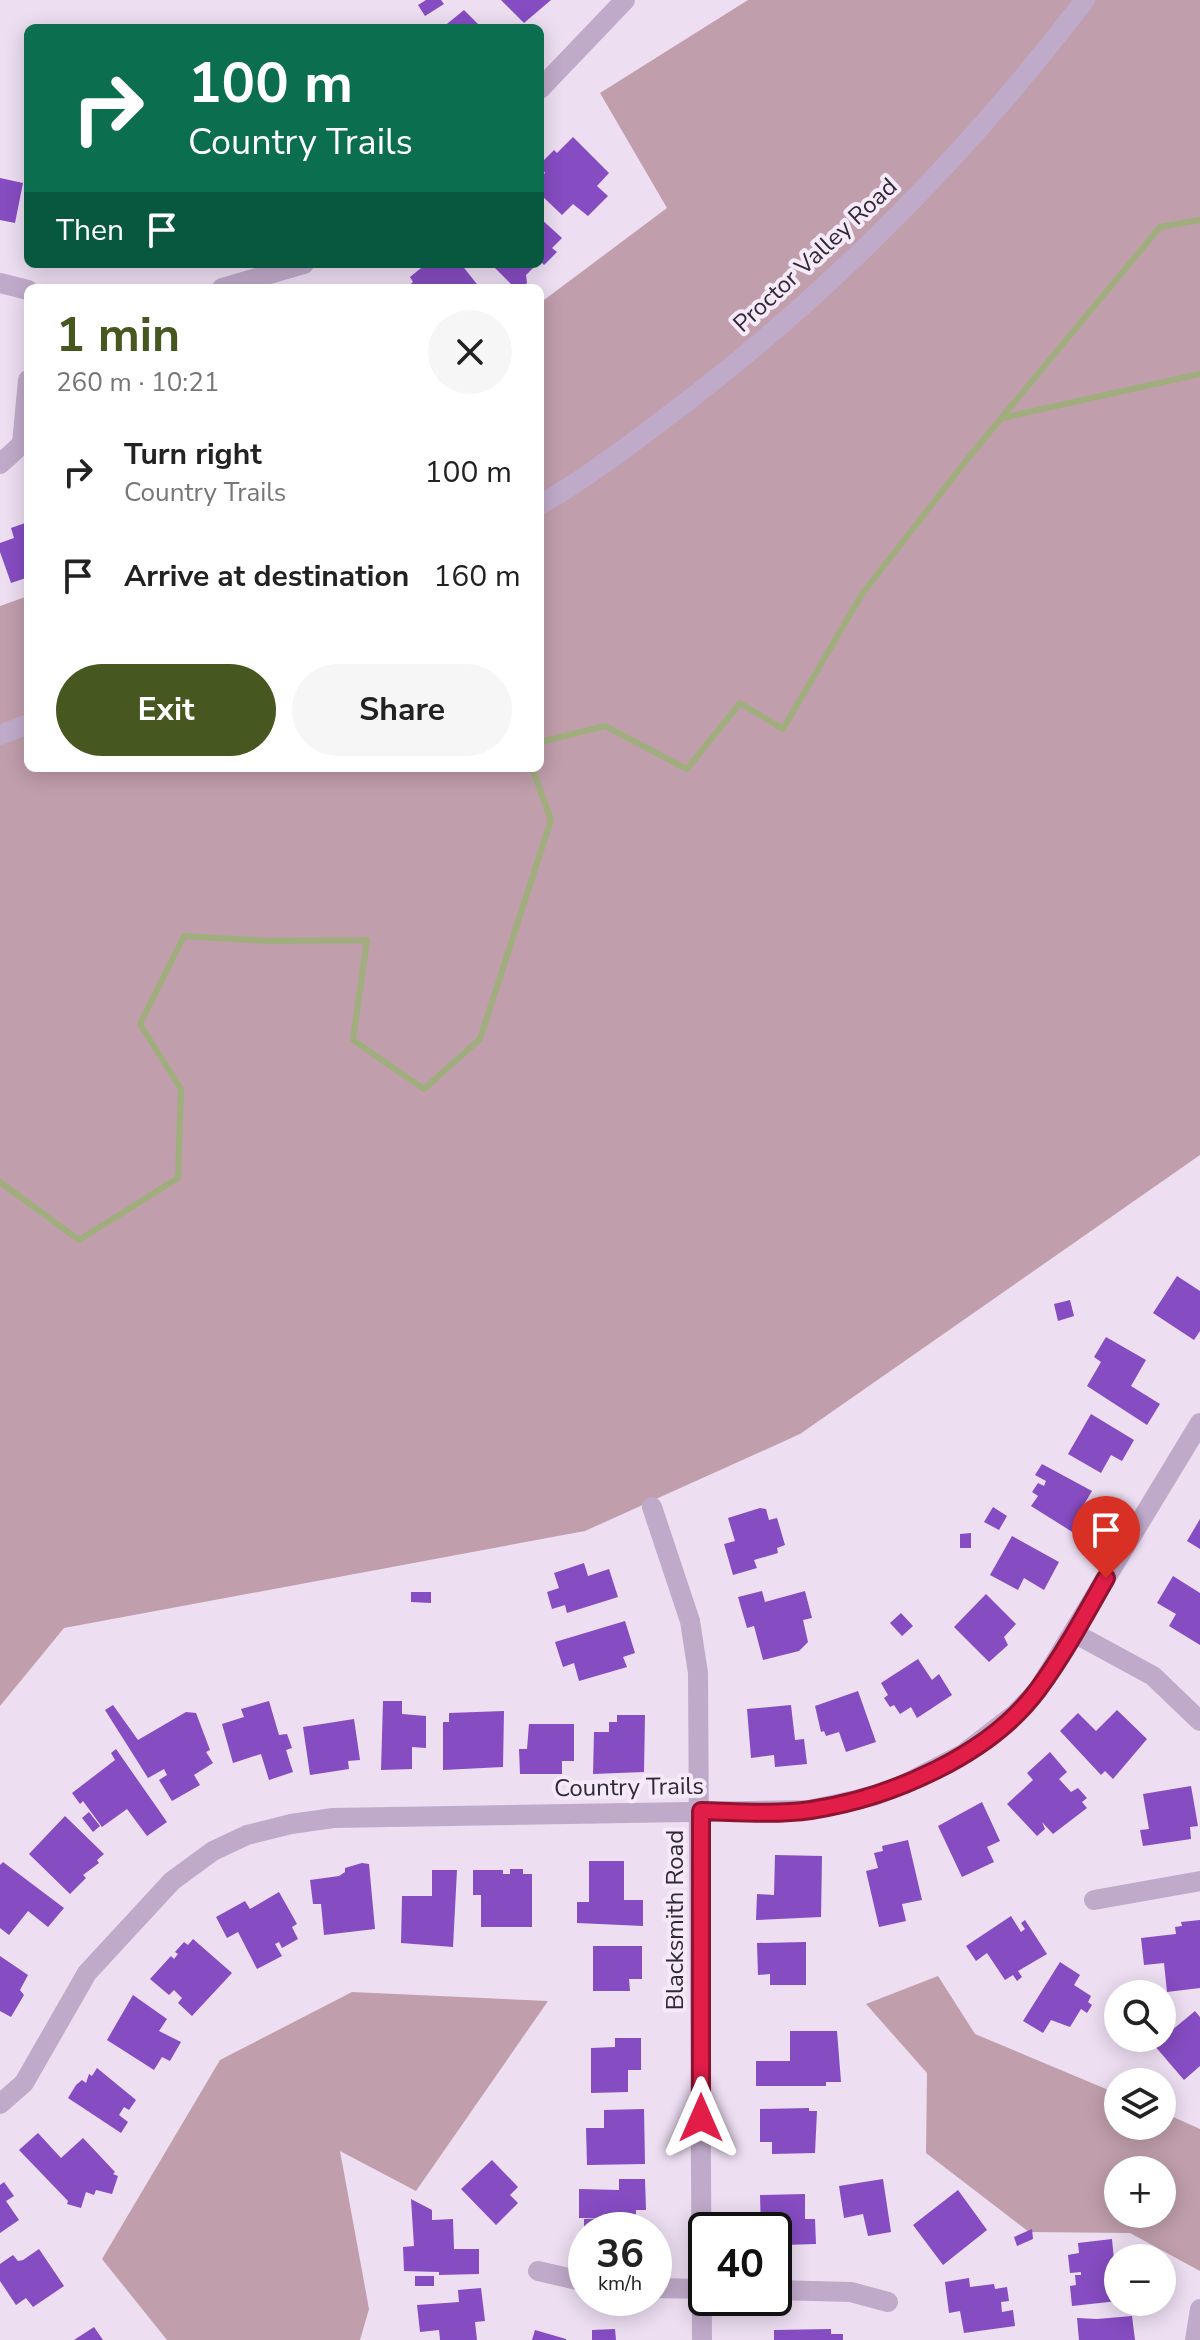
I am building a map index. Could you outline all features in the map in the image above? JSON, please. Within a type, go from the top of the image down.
[{"type":"street","points":[[544,85],[625,0]]},
{"type":"street","name":"Proctor Valley Road","points":[[544,503],[592,474],[749,353],[870,245],[1022,78],[1085,0]]},
{"type":"street","points":[[236,284],[290,268]]},
{"type":"street","points":[[0,283],[24,289]]},
{"type":"street","points":[[0,464],[22,444],[24,423]]},
{"type":"street","points":[[0,735],[24,726]]},
{"type":"street","name":"Country Trails","points":[[0,2104],[24,2083],[87,1973],[158,1894],[202,1858],[247,1835],[333,1818],[701,1811],[776,1813],[831,1806],[874,1796],[935,1770],[973,1747],[1015,1714],[1038,1690],[1200,1423]]},
{"type":"street","name":"Blacksmith Road","points":[[652,1507],[690,1621],[698,1673],[704,2212]]},
{"type":"street","points":[[1074,1633],[1153,1676],[1200,1721]]},
{"type":"street","points":[[1094,1900],[1200,1881]]},
{"type":"street","points":[[538,2271],[568,2278]]},
{"type":"street","points":[[792,2290],[851,2292],[888,2302]]},
{"type":"street","points":[[1195,2340],[1200,2309]]},
{"type":"street","name":"Blacksmith Road","points":[[702,2340],[703,2316]]},
{"type":"shaded area","points":[[748,0],[1200,0],[1200,1155],[800,1434],[585,1531],[64,1628],[0,1706],[0,606],[24,597],[24,772],[544,772],[544,300],[667,208],[600,93]]},
{"type":"shaded area","points":[[938,1976],[975,2034],[1104,2088],[1104,2140],[1176,2140],[1176,2118],[1200,2129],[1200,2271],[1176,2258],[1176,2244],[1150,2244],[1130,2233],[1029,2232],[926,2153],[927,2073],[866,2004]]},
{"type":"shaded area","points":[[352,1992],[548,2001],[416,2191],[340,2151],[369,2309],[360,2340],[167,2340],[102,2259],[220,2060]]},
{"type":"building","points":[[426,0],[441,0],[444,4],[425,16],[418,5]]},
{"type":"building","points":[[501,0],[551,0],[524,23]]},
{"type":"building","points":[[464,10],[478,24],[447,24]]},
{"type":"building","points":[[573,137],[609,173],[597,186],[608,196],[588,216],[573,204],[562,215],[544,198],[544,160],[554,150],[557,153]]},
{"type":"building","points":[[0,178],[23,183],[15,223],[0,220]]},
{"type":"building","points":[[544,222],[562,238],[552,248],[557,252],[544,265]]},
{"type":"building","points":[[421,268],[464,268],[477,284],[411,284],[413,282],[410,277]]},
{"type":"building","points":[[495,268],[533,268],[526,275],[526,284],[511,284]]},
{"type":"building","points":[[24,523],[24,579],[11,583],[0,543],[14,538],[11,528]]},
{"type":"building","points":[[1177,1276],[1200,1291],[1200,1331],[1194,1340],[1153,1313]]},
{"type":"building","points":[[1070,1300],[1074,1316],[1058,1321],[1054,1304]]},
{"type":"building","points":[[1106,1337],[1146,1360],[1131,1386],[1160,1404],[1147,1425],[1087,1386],[1101,1362],[1094,1357]]},
{"type":"building","points":[[1091,1414],[1134,1440],[1122,1461],[1111,1455],[1101,1473],[1068,1454]]},
{"type":"building","points":[[1042,1464],[1092,1491],[1083,1506],[1089,1512],[1074,1533],[1031,1506],[1038,1496],[1032,1492],[1038,1483],[1044,1486],[1046,1481],[1035,1475]]},
{"type":"building","points":[[993,1507],[1007,1516],[999,1530],[984,1522]]},
{"type":"building","points":[[766,1509],[769,1520],[777,1518],[785,1545],[777,1548],[778,1553],[754,1560],[757,1568],[733,1575],[724,1544],[735,1541],[728,1518]]},
{"type":"building","points":[[1200,1519],[1200,1549],[1187,1541]]},
{"type":"building","points":[[971,1533],[971,1548],[960,1548],[960,1534]]},
{"type":"building","points":[[1012,1536],[1059,1562],[1044,1590],[1024,1578],[1018,1590],[990,1575]]},
{"type":"building","points":[[584,1563],[588,1576],[609,1569],[618,1597],[567,1613],[565,1605],[552,1609],[547,1592],[559,1588],[554,1573]]},
{"type":"building","points":[[1173,1576],[1200,1593],[1200,1645],[1169,1626],[1176,1614],[1157,1603]]},
{"type":"building","points":[[762,1591],[765,1602],[805,1591],[812,1618],[803,1620],[808,1642],[799,1651],[763,1660],[754,1626],[747,1628],[738,1597]]},
{"type":"building","points":[[411,1592],[431,1592],[431,1603],[411,1602]]},
{"type":"building","points":[[986,1594],[1016,1624],[1004,1637],[1008,1645],[989,1662],[954,1627]]},
{"type":"building","points":[[901,1613],[913,1626],[902,1636],[890,1623]]},
{"type":"building","points":[[625,1621],[635,1653],[623,1657],[627,1667],[579,1681],[574,1663],[563,1667],[555,1642]]},
{"type":"building","points":[[918,1659],[932,1680],[939,1674],[952,1695],[917,1718],[911,1707],[900,1714],[894,1705],[890,1707],[884,1698],[888,1695],[881,1683]]},
{"type":"building","points":[[858,1691],[876,1742],[846,1752],[839,1732],[826,1736],[824,1731],[821,1732],[815,1706]]},
{"type":"building","points":[[269,1701],[279,1735],[287,1734],[292,1748],[286,1750],[293,1772],[269,1780],[261,1754],[233,1763],[222,1724],[244,1717],[241,1709]]},
{"type":"building","points":[[383,1701],[402,1701],[402,1714],[426,1716],[426,1748],[412,1747],[412,1769],[381,1770]]},
{"type":"building","points":[[113,1705],[138,1740],[186,1712],[196,1713],[210,1750],[206,1752],[213,1763],[194,1775],[200,1785],[172,1801],[159,1780],[167,1775],[164,1769],[148,1778],[105,1710]]},
{"type":"building","points":[[791,1705],[795,1740],[804,1739],[807,1764],[775,1767],[774,1755],[751,1758],[747,1709]]},
{"type":"building","points":[[1117,1710],[1147,1739],[1113,1779],[1105,1771],[1101,1775],[1060,1731],[1078,1713],[1096,1731]]},
{"type":"building","points":[[504,1711],[503,1767],[443,1770],[443,1722],[449,1722],[449,1713]]},
{"type":"building","points":[[617,1715],[645,1715],[644,1772],[593,1774],[594,1732],[609,1732],[609,1722],[617,1722]]},
{"type":"building","points":[[354,1719],[360,1760],[348,1761],[349,1769],[310,1775],[303,1727]]},
{"type":"building","points":[[529,1724],[574,1724],[574,1761],[562,1761],[562,1774],[520,1774],[519,1749],[527,1749]]},
{"type":"building","points":[[116,1749],[167,1822],[147,1836],[127,1809],[102,1827],[83,1801],[80,1804],[72,1793],[115,1760],[111,1753]]},
{"type":"building","points":[[1050,1752],[1067,1772],[1059,1779],[1071,1792],[1078,1788],[1087,1798],[1082,1802],[1087,1808],[1053,1834],[1042,1822],[1045,1829],[1037,1836],[1007,1804],[1033,1780],[1027,1773]]},
{"type":"building","points":[[1191,1786],[1198,1826],[1190,1827],[1191,1839],[1143,1846],[1140,1830],[1149,1829],[1143,1794]]},
{"type":"building","points":[[982,1802],[1000,1841],[987,1847],[994,1862],[962,1877],[938,1826]]},
{"type":"building","points":[[89,1812],[100,1826],[93,1832],[82,1818]]},
{"type":"building","points":[[65,1816],[104,1854],[97,1860],[99,1863],[83,1875],[86,1878],[70,1894],[29,1854]]},
{"type":"building","points":[[908,1840],[922,1900],[902,1904],[906,1921],[879,1927],[866,1871],[878,1868],[874,1853],[883,1851],[882,1846]]},
{"type":"building","points":[[775,1855],[822,1856],[821,1917],[756,1920],[757,1894],[774,1895]]},
{"type":"building","points":[[589,1861],[624,1861],[624,1900],[643,1900],[643,1926],[577,1923],[577,1902],[589,1902]]},
{"type":"building","points":[[3,1862],[64,1908],[48,1927],[28,1911],[9,1935],[0,1928],[0,1865]]},
{"type":"building","points":[[369,1864],[375,1929],[324,1935],[321,1904],[313,1904],[310,1880],[339,1876],[345,1868]]},
{"type":"building","points":[[510,1869],[523,1869],[523,1874],[532,1874],[532,1927],[481,1927],[481,1895],[473,1895],[473,1870],[503,1870],[503,1874],[510,1874]]},
{"type":"building","points":[[432,1870],[457,1870],[453,1947],[401,1943],[402,1896],[432,1896]]},
{"type":"building","points":[[279,1892],[297,1924],[292,1927],[298,1939],[282,1948],[279,1942],[275,1944],[282,1956],[257,1969],[238,1932],[227,1938],[216,1917],[245,1901],[250,1909]]},
{"type":"building","points":[[1011,1916],[1021,1932],[1025,1929],[1021,1923],[1025,1920],[1047,1954],[1018,1971],[1022,1977],[1017,1981],[1013,1975],[1005,1980],[987,1953],[976,1961],[966,1946]]},
{"type":"building","points":[[1200,1920],[1200,1988],[1176,1991],[1176,1980],[1166,1980],[1164,1963],[1144,1965],[1141,1938],[1176,1934],[1175,1927],[1182,1926],[1181,1922]]},
{"type":"building","points":[[193,1939],[232,1973],[192,2016],[178,2003],[182,1998],[174,1990],[169,1995],[150,1979],[171,1956],[174,1959],[178,1954],[175,1952],[184,1942],[188,1945]]},
{"type":"building","points":[[806,1942],[806,1985],[770,1985],[770,1974],[758,1975],[757,1943]]},
{"type":"building","points":[[593,1946],[642,1946],[642,1979],[629,1979],[630,1991],[593,1991]]},
{"type":"building","points":[[0,1956],[28,1975],[20,1990],[24,1995],[11,2017],[0,2011]]},
{"type":"building","points":[[1060,1962],[1080,1975],[1074,1985],[1091,1996],[1088,2002],[1092,2005],[1087,2013],[1081,2009],[1070,2027],[1051,2020],[1043,2033],[1023,2021]]},
{"type":"building","points":[[133,1995],[167,2019],[159,2031],[181,2042],[170,2061],[162,2057],[154,2070],[107,2040]]},
{"type":"building","points":[[1195,2011],[1200,2017],[1200,2066],[1184,2080],[1160,2052],[1176,2052],[1176,2027]]},
{"type":"building","points":[[790,2031],[837,2031],[841,2082],[826,2082],[826,2086],[756,2086],[756,2061],[790,2061]]},
{"type":"building","points":[[615,2038],[641,2038],[641,2070],[628,2070],[628,2092],[591,2093],[591,2048],[615,2047]]},
{"type":"building","points":[[97,2068],[136,2100],[129,2110],[124,2107],[119,2115],[128,2122],[121,2133],[68,2098],[76,2085],[82,2080],[86,2083],[89,2074],[92,2076]]},
{"type":"building","points":[[809,2108],[809,2111],[817,2111],[815,2153],[772,2154],[772,2142],[760,2142],[760,2109]]},
{"type":"building","points":[[644,2109],[645,2164],[587,2165],[586,2128],[604,2128],[604,2110]]},
{"type":"building","points":[[38,2133],[61,2158],[83,2138],[118,2176],[112,2194],[96,2190],[94,2195],[86,2192],[81,2208],[67,2204],[68,2201],[19,2150]]},
{"type":"building","points":[[492,2160],[518,2187],[510,2195],[518,2203],[496,2225],[461,2189]]},
{"type":"building","points":[[619,2179],[645,2179],[646,2210],[579,2212],[579,2189],[619,2190]]},
{"type":"building","points":[[883,2179],[891,2232],[868,2236],[863,2214],[844,2218],[839,2186]]},
{"type":"building","points":[[4,2182],[14,2196],[6,2201],[19,2220],[0,2233],[0,2185]]},
{"type":"building","points":[[958,2190],[987,2230],[943,2265],[913,2225]]},
{"type":"building","points":[[805,2194],[805,2219],[815,2219],[816,2244],[792,2245],[792,2212],[760,2212],[760,2195]]},
{"type":"building","points":[[411,2199],[432,2210],[432,2220],[453,2219],[454,2249],[479,2249],[479,2274],[439,2275],[439,2272],[404,2271],[403,2247],[414,2246]]},
{"type":"building","points":[[1032,2229],[1033,2239],[1017,2246],[1014,2237]]},
{"type":"building","points":[[1112,2239],[1112,2244],[1104,2244],[1104,2303],[1072,2306],[1070,2286],[1076,2285],[1075,2275],[1081,2275],[1081,2272],[1070,2273],[1068,2255],[1079,2253],[1078,2243]]},
{"type":"building","points":[[39,2249],[64,2286],[33,2307],[26,2298],[16,2305],[0,2281],[0,2264],[13,2255],[18,2261],[23,2260]]},
{"type":"building","points":[[415,2276],[434,2276],[434,2286],[415,2286]]},
{"type":"building","points":[[969,2278],[970,2287],[994,2284],[995,2289],[1007,2287],[1009,2301],[1001,2302],[1002,2312],[1013,2310],[1015,2326],[964,2333],[960,2311],[949,2313],[945,2282]]},
{"type":"building","points":[[481,2288],[485,2321],[475,2322],[477,2340],[440,2340],[439,2330],[420,2332],[417,2305],[459,2302],[458,2290]]},
{"type":"building","points":[[1132,2316],[1135,2340],[1079,2340],[1077,2318]]},
{"type":"building","points":[[94,2327],[103,2340],[74,2340]]},
{"type":"building","points":[[615,2329],[616,2340],[592,2340],[592,2330]]},
{"type":"building","points":[[831,2329],[831,2334],[843,2334],[843,2340],[774,2340],[774,2330]]},
{"type":"building","points":[[535,2330],[566,2339],[566,2340],[532,2340]]},
{"type":"waterway","points":[[544,741],[605,726],[687,769],[740,703],[783,729],[862,594],[969,457],[1160,227],[1200,220]]},
{"type":"waterway","points":[[1002,418],[1200,374]]},
{"type":"waterway","points":[[0,1182],[79,1240],[178,1178],[181,1089],[140,1024],[184,936],[269,941],[367,940],[353,1040],[424,1089],[480,1039],[551,820],[533,772]]},
{"type":"route","points":[[701,2118],[701,1811],[776,1813],[842,1804],[905,1784],[963,1754],[1015,1714],[1038,1690],[1106,1578]]}]
